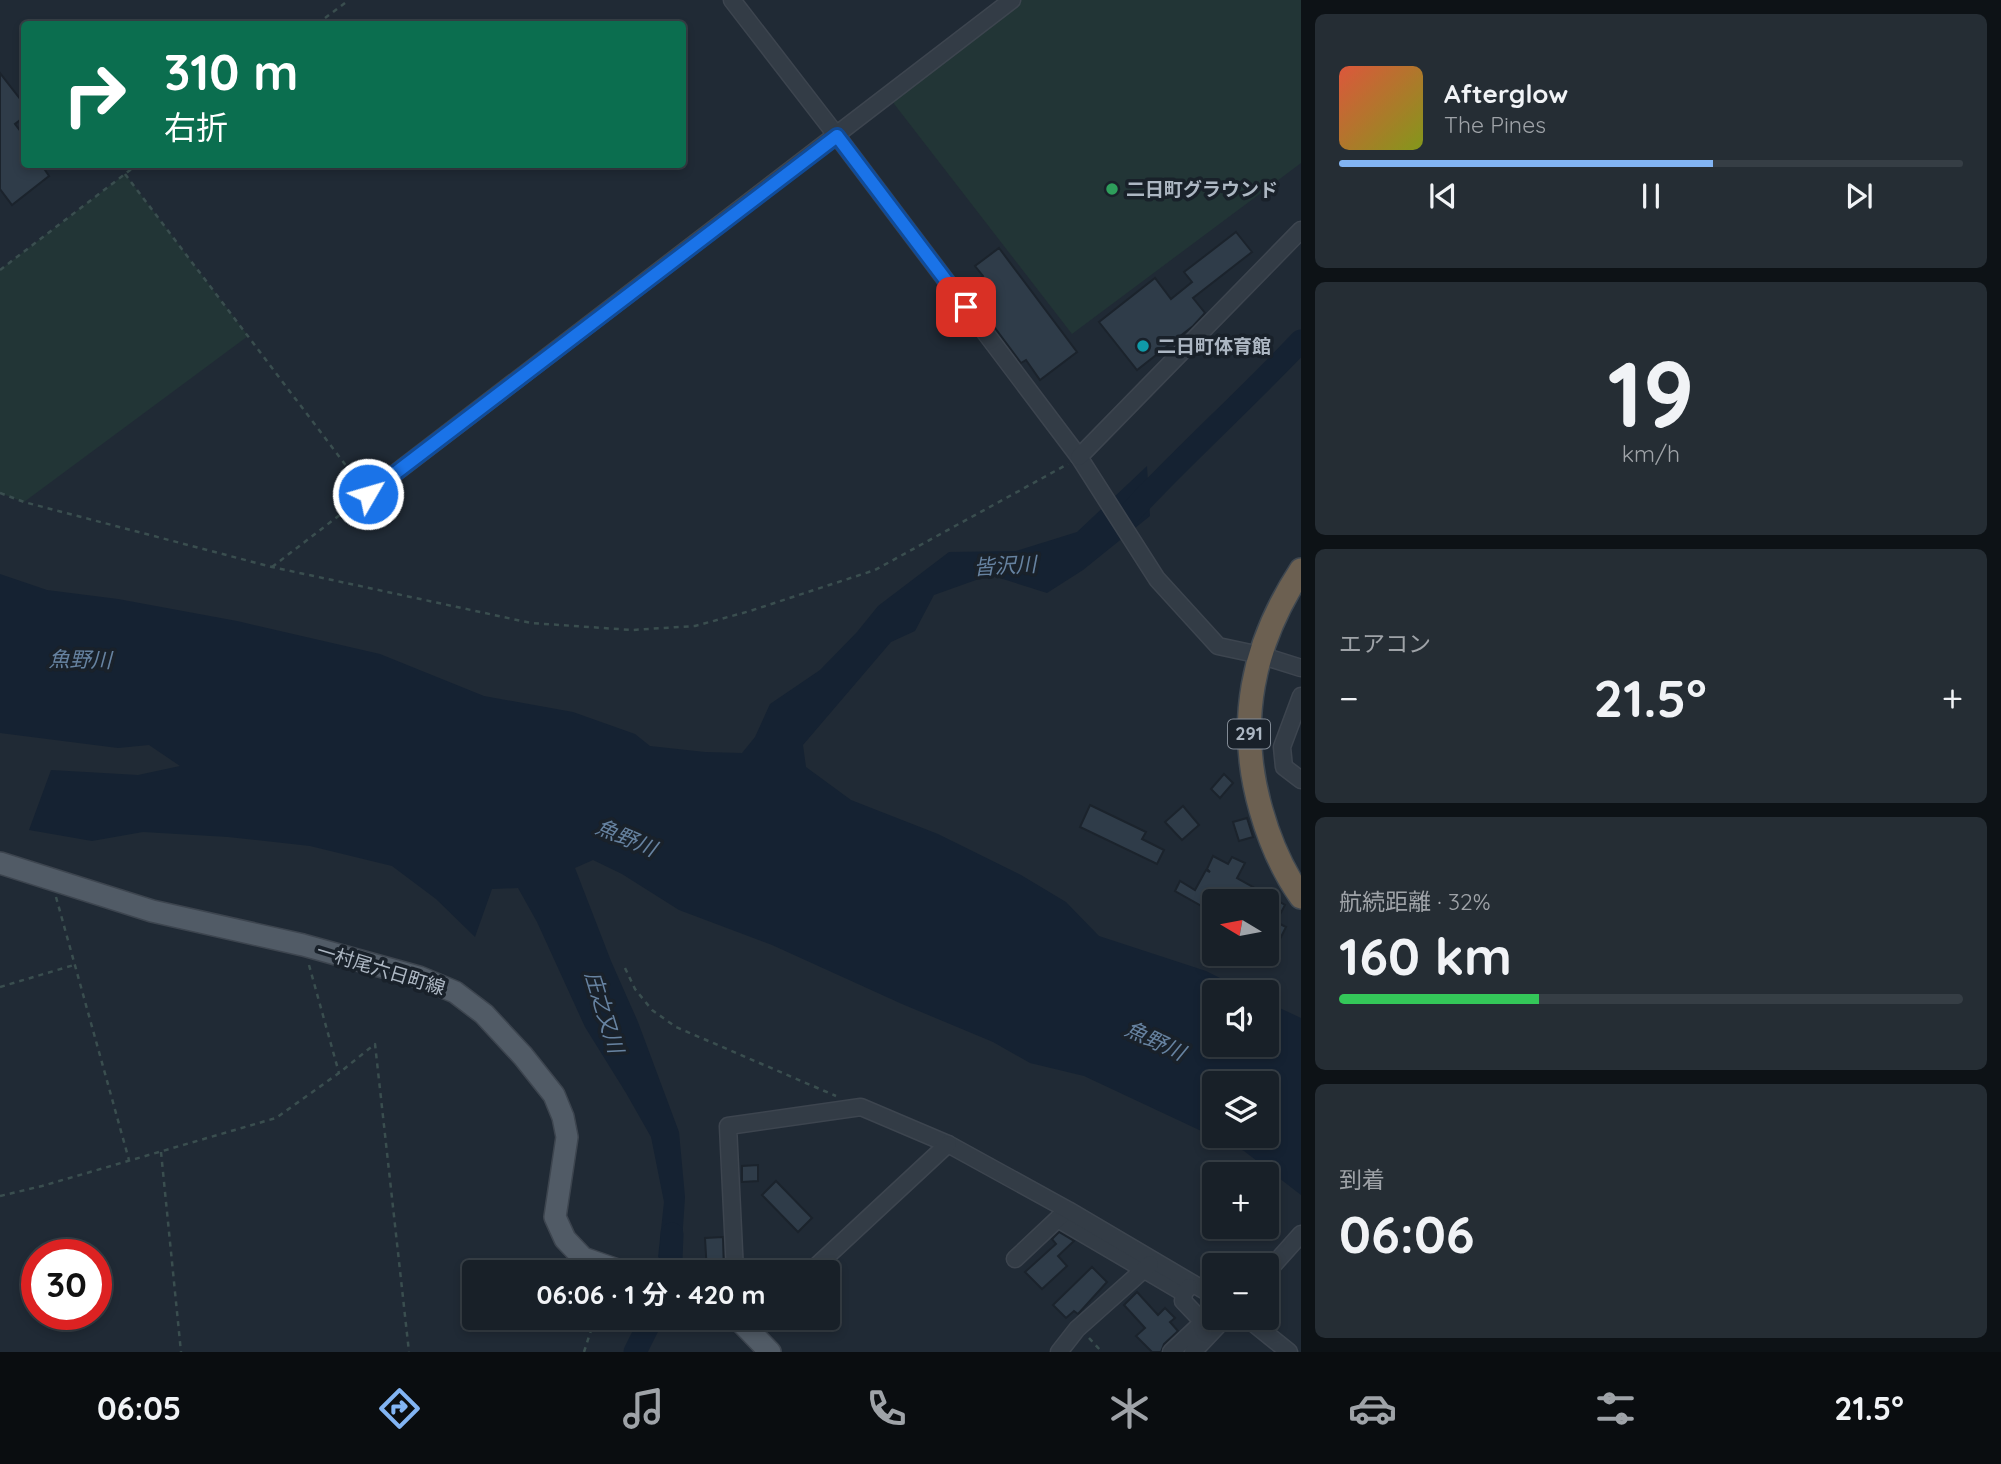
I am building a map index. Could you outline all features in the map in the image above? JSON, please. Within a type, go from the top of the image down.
[{"type":"highway","name":"291","points":[[1301,570],[1287,591],[1269,629],[1260,655],[1248,721],[1250,760],[1270,841],[1301,897]]},
{"type":"main road","name":"一村尾六日町線","points":[[0,863],[152,911],[303,945],[419,977],[455,992],[484,1014],[554,1095],[567,1137],[555,1217],[565,1239],[588,1260]]},
{"type":"main road","points":[[755,1330],[770,1352]]},
{"type":"street","points":[[732,0],[1079,457],[1157,579],[1218,646],[1301,668]]},
{"type":"street","points":[[368,494],[1012,0]]},
{"type":"street","points":[[1079,457],[1301,230]]},
{"type":"street","points":[[1301,696],[1282,747],[1284,766],[1301,779]]},
{"type":"street","points":[[734,1260],[728,1126],[862,1107],[948,1144],[1148,1265],[1188,1288],[1202,1292]]},
{"type":"street","points":[[823,1260],[948,1144]]},
{"type":"street","points":[[1015,1259],[1063,1214]]},
{"type":"street","points":[[1279,1259],[1301,1234]]},
{"type":"street","points":[[1059,1352],[1077,1329],[1148,1265]]},
{"type":"street","points":[[1171,1352],[1203,1322],[1184,1301],[1188,1288]]},
{"type":"street","points":[[1194,1352],[1214,1330]]},
{"type":"street","points":[[1262,1330],[1289,1352]]},
{"type":"path","points":[[321,21],[349,0]]},
{"type":"path","points":[[0,270],[133,168]]},
{"type":"path","points":[[125,174],[368,494],[272,567]]},
{"type":"path","points":[[0,493],[24,502],[272,567],[531,623],[632,630],[695,626],[875,570],[1079,457]]},
{"type":"path","points":[[51,880],[129,1161]]},
{"type":"path","points":[[303,945],[339,1073]]},
{"type":"path","points":[[0,988],[74,965]]},
{"type":"path","points":[[625,968],[635,989],[652,1010],[676,1027],[837,1096]]},
{"type":"path","points":[[0,1196],[276,1118],[375,1044],[409,1352]]},
{"type":"path","points":[[161,1152],[181,1352]]},
{"type":"path","points":[[584,1352],[591,1330]]},
{"type":"shaded area","name":"二日町グラウンド","points":[[1012,0],[1301,0],[1301,163],[1072,334],[888,96]]},
{"type":"shaded area","points":[[125,174],[248,336],[24,502],[0,493],[0,270]]},
{"type":"water","name":"魚野川","points":[[1147,466],[1150,516],[1083,570],[1047,593],[990,575],[934,595],[915,631],[891,642],[803,745],[806,767],[851,800],[938,834],[1021,875],[1066,902],[1099,936],[1206,971],[1224,980],[1202,980],[1202,1057],[1279,1057],[1279,1008],[1301,1018],[1301,1195],[1279,1178],[1279,1162],[1258,1162],[1238,1148],[1279,1148],[1279,1071],[1202,1071],[1202,1131],[1084,1076],[1030,1063],[993,1042],[772,945],[679,910],[622,874],[593,860],[575,868],[638,1022],[679,1132],[685,1197],[681,1260],[662,1260],[658,1257],[664,1202],[651,1137],[585,1027],[537,922],[518,888],[492,889],[475,937],[436,899],[392,866],[310,846],[228,837],[143,832],[92,841],[29,830],[51,770],[138,775],[180,766],[149,745],[118,748],[0,733],[0,574],[47,590],[118,599],[237,621],[380,654],[484,696],[573,712],[635,734],[650,746],[742,753],[755,737],[770,704],[820,670],[878,606],[949,552],[1016,551],[1077,532]]},
{"type":"building","points":[[0,73],[21,100],[21,119],[15,124],[21,132],[21,168],[44,168],[49,176],[12,205],[0,189]]},
{"type":"building","name":"二日町体育館","points":[[1236,232],[1252,252],[1193,298],[1205,313],[1193,326],[1137,370],[1099,322],[1155,278],[1171,299],[1192,282],[1184,272]]},
{"type":"building","points":[[999,248],[1077,352],[1040,380],[1026,360],[1021,363],[966,289],[983,276],[975,266]]},
{"type":"building","points":[[1224,774],[1233,783],[1220,798],[1211,789]]},
{"type":"building","points":[[1090,805],[1146,832],[1142,839],[1164,850],[1157,864],[1080,827]]},
{"type":"building","points":[[1183,806],[1199,825],[1182,840],[1165,822]]},
{"type":"building","points":[[1247,818],[1253,837],[1239,841],[1233,822]]},
{"type":"building","points":[[1213,856],[1228,864],[1232,857],[1245,863],[1237,878],[1257,889],[1202,889],[1202,906],[1175,891],[1180,881],[1195,890],[1206,870],[1210,872],[1207,869]]},
{"type":"building","points":[[1279,902],[1285,905],[1279,916]]},
{"type":"building","points":[[1279,924],[1286,927],[1279,941]]},
{"type":"building","points":[[758,1165],[758,1181],[742,1182],[742,1166]]},
{"type":"building","points":[[776,1181],[812,1218],[798,1232],[762,1195]]},
{"type":"building","points":[[1059,1232],[1074,1241],[1058,1256],[1067,1266],[1042,1289],[1025,1272],[1056,1244],[1052,1239]]},
{"type":"building","points":[[723,1237],[724,1260],[706,1260],[705,1238]]},
{"type":"building","points":[[1092,1267],[1107,1282],[1078,1314],[1074,1311],[1066,1318],[1053,1305]]},
{"type":"building","points":[[1137,1292],[1158,1315],[1165,1308],[1175,1318],[1170,1322],[1178,1331],[1164,1344],[1161,1352],[1152,1352],[1136,1336],[1145,1328],[1124,1305]]},
{"type":"waterway","name":"皆沢川","points":[[1128,515],[1301,341]]},
{"type":"waterway","name":"庄之又川","points":[[671,1260],[672,1234]]},
{"type":"waterway","name":"庄之又川","points":[[635,1352],[646,1330]]},
{"type":"place","name":"二日町グラウンド","points":[[1112,189]]},
{"type":"place","name":"二日町体育館","points":[[1143,346]]},
{"type":"route","points":[[368,494],[837,136],[966,307]]}]
